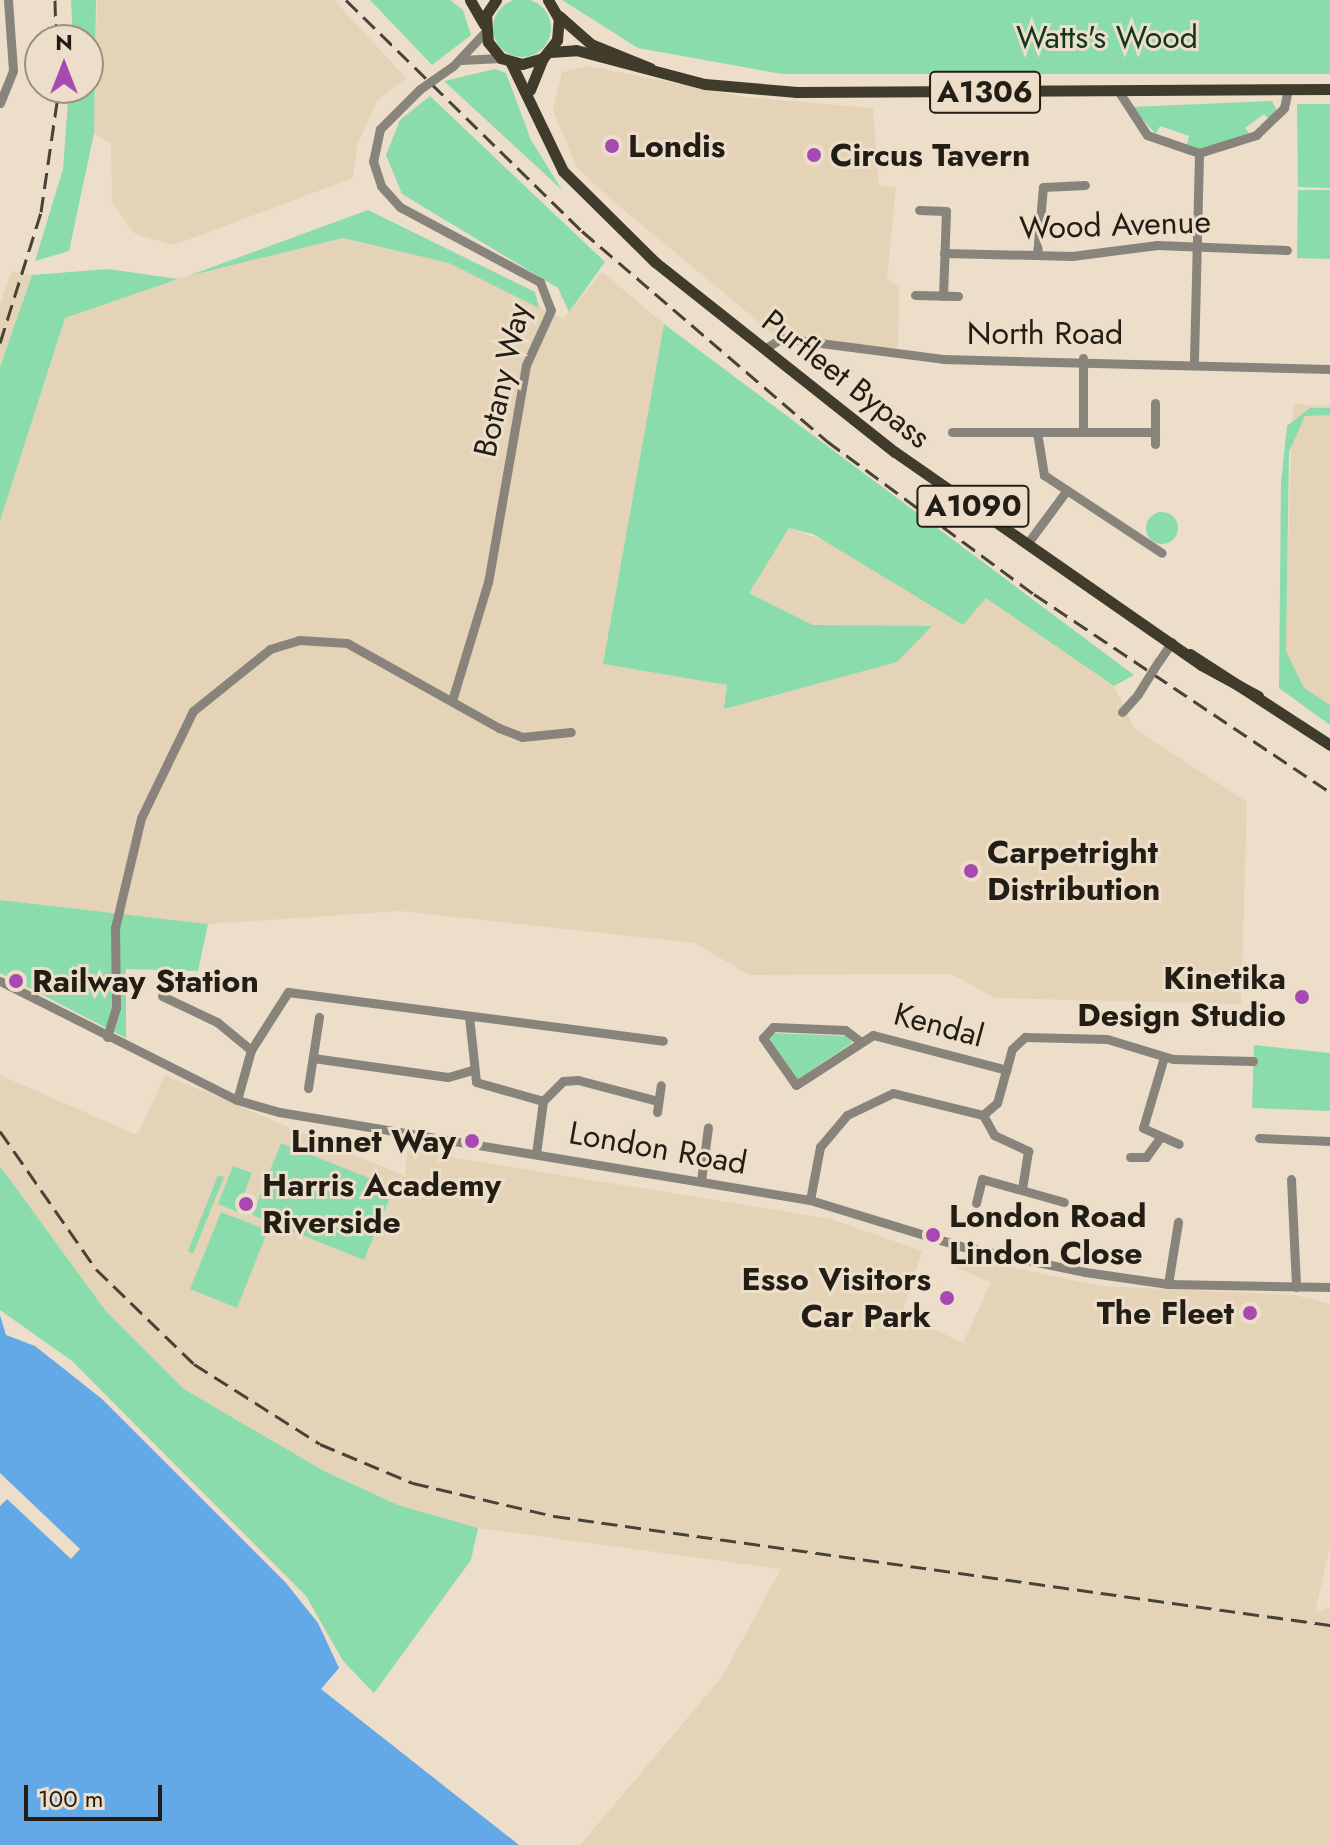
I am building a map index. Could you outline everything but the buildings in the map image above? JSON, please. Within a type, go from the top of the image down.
[{"type":"main road","name":"Purfleet Bypass","points":[[470,0],[506,60],[530,90],[542,136],[578,189],[764,349],[1027,544],[1330,745]]},
{"type":"main road","points":[[485,28],[496,0]]},
{"type":"main road","points":[[530,90],[559,33],[557,12],[548,0]]},
{"type":"main road","name":"A1306","points":[[557,12],[591,44],[663,74]]},
{"type":"main road","name":"A1306","points":[[546,55],[576,50],[663,74],[810,93],[1330,89]]},
{"type":"main road","points":[[506,60],[546,55]]},
{"type":"street","points":[[0,103],[13,70],[8,0]]},
{"type":"street","name":"Botany Way","points":[[453,697],[488,582],[526,365],[551,310],[540,282],[400,207],[381,186],[373,161],[380,129],[420,89],[457,63],[485,28]]},
{"type":"street","points":[[457,63],[506,60]]},
{"type":"street","points":[[1119,92],[1147,135],[1199,153],[1256,135],[1284,108],[1288,89]]},
{"type":"street","points":[[1194,360],[1199,153]]},
{"type":"street","points":[[1037,255],[1043,187],[1085,185]]},
{"type":"street","points":[[919,210],[946,211],[943,296]]},
{"type":"street","name":"Wood Avenue","points":[[944,253],[1037,255],[1199,247],[1287,250]]},
{"type":"street","points":[[915,295],[958,296]]},
{"type":"street","name":"North Road","points":[[764,349],[782,338],[943,359],[1194,360],[1330,369]]},
{"type":"street","points":[[1083,358],[1083,432]]},
{"type":"street","points":[[1155,403],[1155,444]]},
{"type":"street","points":[[952,432],[1155,432]]},
{"type":"street","points":[[1037,432],[1044,475],[1162,553]]},
{"type":"street","points":[[1027,544],[1067,490]]},
{"type":"street","points":[[107,1037],[116,1007],[115,928],[141,818],[193,711],[228,677],[270,649],[325,638],[380,655],[522,737],[571,732]]},
{"type":"street","points":[[1122,712],[1138,694],[1172,642]]},
{"type":"street","name":"London Road","points":[[0,981],[237,1100],[810,1200],[964,1247],[1168,1284],[1330,1287]]},
{"type":"street","points":[[237,1100],[251,1050],[288,992],[663,1041]]},
{"type":"street","points":[[162,996],[217,1022],[251,1050]]},
{"type":"street","points":[[469,1016],[472,1070],[488,1090],[543,1101]]},
{"type":"street","points":[[308,1088],[319,1017]]},
{"type":"street","name":"Kendal","points":[[861,1042],[845,1030],[773,1027],[763,1038],[796,1085],[861,1042],[889,1035],[1007,1070]]},
{"type":"street","points":[[983,1115],[997,1103],[1007,1070],[1025,1037],[1107,1039],[1164,1057],[1253,1061]]},
{"type":"street","points":[[1164,1057],[1142,1119],[1159,1139],[1179,1144]]},
{"type":"street","points":[[313,1058],[448,1077],[472,1070]]},
{"type":"street","points":[[536,1154],[543,1101],[563,1081],[578,1080],[658,1101]]},
{"type":"street","points":[[657,1112],[661,1085]]},
{"type":"street","points":[[810,1200],[820,1147],[874,1097],[893,1093],[983,1115],[994,1135],[1028,1151],[1022,1190]]},
{"type":"street","points":[[701,1181],[708,1127]]},
{"type":"street","points":[[1259,1138],[1330,1141]]},
{"type":"street","points":[[1130,1157],[1146,1157],[1159,1139]]},
{"type":"street","points":[[976,1203],[982,1179],[1064,1202]]},
{"type":"street","points":[[1291,1179],[1296,1287]]},
{"type":"street","points":[[1168,1284],[1178,1222]]},
{"type":"shaded area","points":[[97,0],[334,0],[406,78],[377,101],[357,145],[353,178],[174,245],[135,234],[112,203],[111,144],[94,133],[95,104],[104,104],[104,24],[96,24]]},
{"type":"shaded area","points":[[588,66],[746,97],[873,108],[879,186],[896,187],[887,279],[899,287],[898,349],[771,332],[608,197],[577,167],[553,111],[562,72]]},
{"type":"shaded area","points":[[343,238],[449,263],[563,319],[602,272],[664,324],[604,664],[727,685],[725,709],[932,627],[813,625],[749,593],[789,528],[986,598],[1114,686],[1135,729],[1247,802],[1241,1004],[995,998],[951,974],[749,975],[695,943],[400,911],[208,924],[0,900],[0,521],[65,318],[139,288]]},
{"type":"shaded area","points":[[11,271],[32,275],[0,367],[0,306]]},
{"type":"shaded area","points":[[1293,404],[1330,406],[1330,713],[1293,690],[1284,662]]},
{"type":"shaded area","points":[[0,1075],[132,1133],[138,1134],[165,1075],[405,1176],[407,1150],[831,1219],[922,1251],[902,1314],[963,1343],[991,1282],[946,1263],[955,1255],[1100,1286],[1294,1295],[1330,1304],[1330,1546],[1315,1613],[1330,1607],[1330,1845],[580,1845],[722,1677],[781,1569],[478,1528],[398,1505],[324,1471],[184,1389],[105,1310],[0,1166]]},
{"type":"green space","points":[[522,-1],[543,7],[551,28],[543,49],[522,57],[501,49],[493,28],[501,7]]},
{"type":"green space","points":[[71,0],[96,0],[96,24],[72,24]]},
{"type":"green space","points":[[370,0],[450,0],[463,10],[471,35],[432,65]]},
{"type":"green space","name":"Watts's Wood","points":[[562,0],[1330,0],[1330,74],[782,74],[638,48]]},
{"type":"green space","points":[[495,69],[506,73],[531,140],[562,190],[444,81]]},
{"type":"green space","points":[[430,96],[605,262],[569,312],[558,288],[402,194],[386,155],[400,120]]},
{"type":"green space","points":[[1272,101],[1277,111],[1269,120],[1264,114],[1245,128],[1251,136],[1209,150],[1186,148],[1189,136],[1160,126],[1156,134],[1131,107]]},
{"type":"green space","points":[[68,104],[94,104],[94,133],[69,251],[35,261],[63,169]]},
{"type":"green space","points":[[1297,104],[1330,104],[1330,188],[1298,187]]},
{"type":"green space","points":[[1298,190],[1330,190],[1330,259],[1297,258]]},
{"type":"green space","points":[[368,210],[535,292],[539,308],[449,263],[343,238],[188,276]]},
{"type":"green space","points":[[108,269],[178,279],[65,318],[0,521],[0,367],[32,275]]},
{"type":"green space","points":[[664,324],[1134,675],[1114,686],[986,598],[963,625],[813,534],[789,528],[749,593],[813,625],[932,626],[897,662],[724,709],[727,685],[603,664]]},
{"type":"green space","points":[[1310,408],[1330,408],[1330,415],[1305,416],[1289,452],[1286,651],[1304,688],[1330,705],[1330,725],[1279,688],[1281,482],[1287,426]]},
{"type":"green space","points":[[1162,512],[1174,516],[1178,528],[1174,540],[1162,544],[1150,540],[1146,528],[1150,516]]},
{"type":"green space","points":[[0,900],[208,924],[198,971],[126,969],[126,1038],[0,973]]},
{"type":"green space","points":[[771,1033],[849,1036],[852,1043],[797,1080],[769,1045]]},
{"type":"green space","points":[[1254,1045],[1330,1053],[1330,1111],[1252,1108]]},
{"type":"green space","points":[[281,1143],[394,1188],[364,1260],[252,1215]]},
{"type":"green space","points":[[0,1166],[105,1310],[184,1389],[324,1471],[398,1505],[478,1528],[471,1560],[374,1693],[343,1661],[306,1596],[72,1361],[0,1310]]},
{"type":"green space","points":[[233,1166],[252,1173],[237,1212],[218,1204]]},
{"type":"green space","points":[[218,1175],[224,1177],[193,1254],[188,1251]]},
{"type":"green space","points":[[221,1212],[268,1230],[237,1308],[190,1289]]},
{"type":"water","points":[[0,1315],[6,1335],[35,1346],[102,1399],[286,1583],[318,1623],[339,1668],[321,1689],[519,1845],[0,1845]]},
{"type":"pier","points":[[0,1473],[80,1549],[71,1559],[7,1499],[0,1506]]},
{"type":"railway","points":[[55,0],[56,24]]},
{"type":"railway","points":[[346,0],[582,231],[827,441],[1034,594],[1330,792]]},
{"type":"railway","points":[[0,343],[41,212],[57,104]]},
{"type":"railway","points":[[0,1131],[96,1269],[194,1364],[320,1444],[413,1483],[554,1516],[1330,1625]]},
{"type":"place","name":"Londis","points":[[612,146]]},
{"type":"place","name":"Circus Tavern","points":[[814,155]]},
{"type":"place","name":"Carpetright Distribution","points":[[971,871]]},
{"type":"place","name":"Railway Station","points":[[16,981]]},
{"type":"place","name":"Kinetika Design Studio","points":[[1302,997]]},
{"type":"place","name":"Linnet Way","points":[[472,1141]]},
{"type":"place","name":"Harris Academy Riverside","points":[[246,1204]]},
{"type":"place","name":"London Road Lindon Close","points":[[933,1235]]},
{"type":"place","name":"Esso Visitors Car Park","points":[[947,1298]]},
{"type":"place","name":"The Fleet","points":[[1250,1313]]}]
